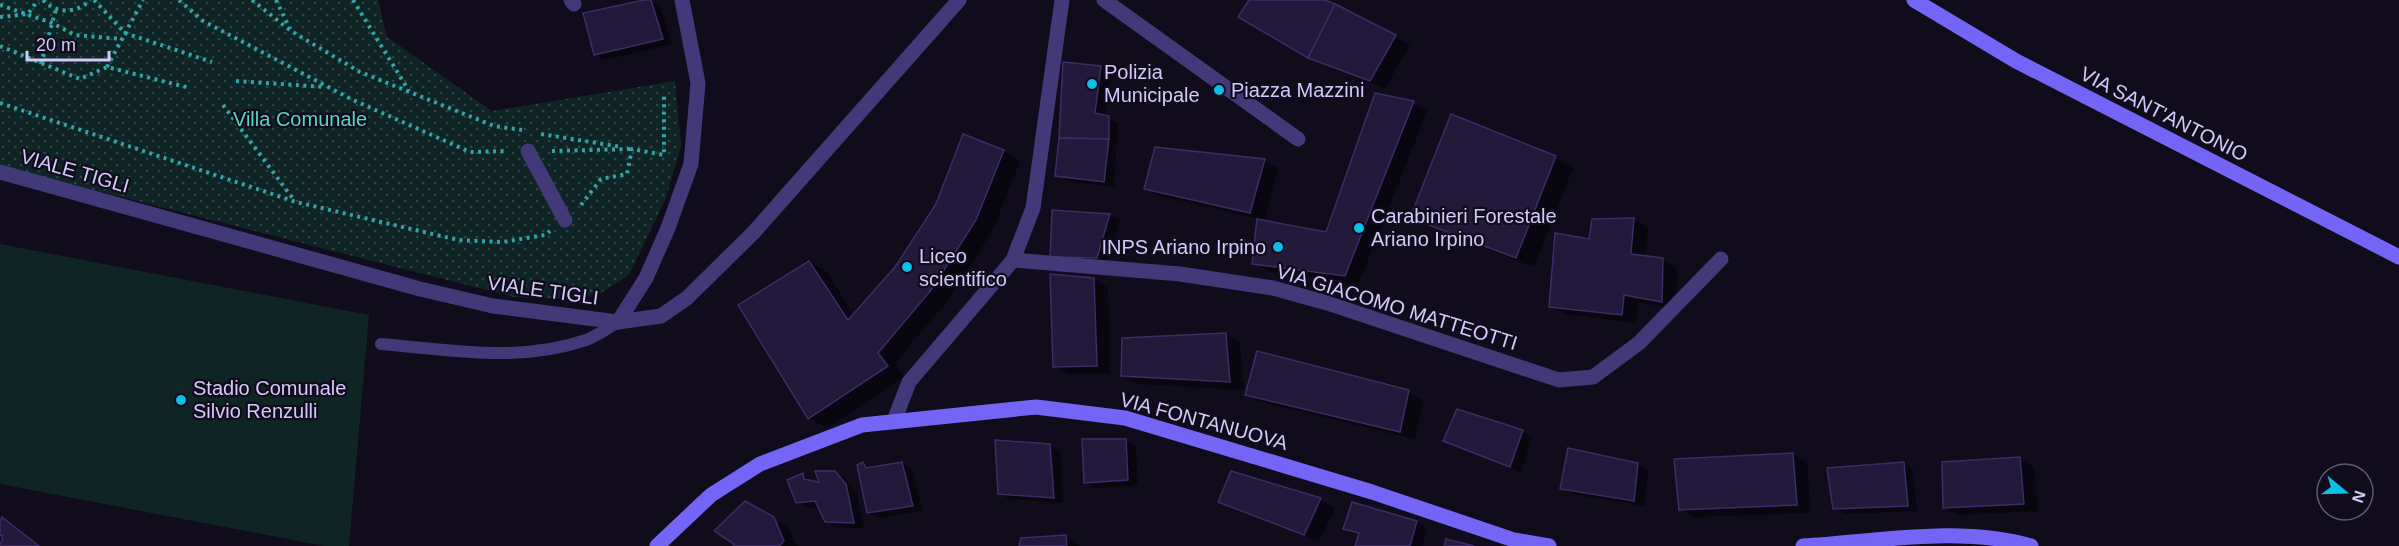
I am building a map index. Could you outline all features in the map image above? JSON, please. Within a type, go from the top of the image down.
[{"type":"street","points":[[618,322],[646,278],[668,228],[691,164],[698,83],[682,0]]},
{"type":"street","name":"VIALE TIGLI","points":[[0,172],[420,289],[493,306],[618,322],[661,316],[687,298],[754,232],[959,0]]},
{"type":"street","points":[[894,421],[909,382],[1013,260],[1033,208],[1062,0]]},
{"type":"street","points":[[1104,0],[1298,139]]},
{"type":"street","name":"VIA SANT'ANTONIO","points":[[1914,0],[2016,61],[2399,257]]},
{"type":"street","points":[[528,151],[565,220]]},
{"type":"street","name":"VIA GIACOMO MATTEOTTI","points":[[1013,260],[1180,274],[1273,288],[1328,303],[1559,380],[1593,377],[1639,343],[1720,259]]},
{"type":"street","name":"VIA FONTANUOVA","points":[[657,546],[711,495],[760,464],[862,425],[1036,407],[1125,418],[1372,492],[1514,540],[1549,546]]},
{"type":"street","points":[[1803,546],[1949,536],[2007,539],[2031,546]]},
{"type":"lane","points":[[381,344],[505,355],[551,349],[588,339],[618,322]]},
{"type":"path","points":[[0,17],[28,14],[38,0]]},
{"type":"path","points":[[43,0],[56,9],[68,11],[79,9],[92,0],[125,33],[212,62]]},
{"type":"path","points":[[0,46],[80,79],[107,67],[142,0]]},
{"type":"path","points":[[179,0],[203,21],[327,87],[470,152],[632,149]]},
{"type":"path","points":[[252,0],[291,31],[360,72],[494,126],[529,132]]},
{"type":"path","points":[[276,0],[291,31]]},
{"type":"path","points":[[353,0],[408,92]]},
{"type":"path","points":[[0,5],[52,23],[75,34],[122,39]]},
{"type":"path","points":[[41,64],[56,9]]},
{"type":"path","points":[[107,67],[190,88]]},
{"type":"path","points":[[236,81],[327,87]]},
{"type":"path","points":[[540,134],[664,155],[664,96]]},
{"type":"path","points":[[0,103],[296,202],[458,240],[501,242],[544,235],[576,212],[601,179],[627,174],[632,149]]},
{"type":"path","points":[[223,105],[296,202]]},
{"type":"green space","name":"Villa Comunale","points":[[0,0],[378,0],[387,37],[492,111],[675,81],[681,146],[666,198],[629,275],[599,294],[570,299],[514,297],[0,166]]},
{"type":"green space","name":"Stadio Comunale Silvio Renzulli","points":[[0,244],[369,315],[349,546],[324,546],[0,484]]},
{"type":"building","points":[[651,0],[663,39],[594,55],[583,13]]},
{"type":"building","points":[[1249,0],[1325,0],[1335,4],[1308,58],[1238,17]]},
{"type":"building","points":[[1335,4],[1396,35],[1370,81],[1308,58]]},
{"type":"building","points":[[1063,62],[1101,66],[1095,113],[1109,116],[1109,139],[1059,138]]},
{"type":"building","points":[[1375,93],[1414,101],[1345,276],[1252,264],[1257,219],[1326,232]]},
{"type":"building","points":[[1451,114],[1556,156],[1516,258],[1410,218]]},
{"type":"building","points":[[963,134],[1004,150],[976,220],[931,290],[878,353],[888,366],[808,419],[738,305],[809,261],[848,320],[895,267],[936,204]]},
{"type":"building","points":[[1059,138],[1109,139],[1104,182],[1055,176]]},
{"type":"building","points":[[1155,147],[1265,159],[1250,213],[1144,189]]},
{"type":"building","points":[[1052,210],[1110,214],[1097,258],[1050,257]]},
{"type":"building","points":[[1634,218],[1631,254],[1663,258],[1662,302],[1624,295],[1622,315],[1549,307],[1555,233],[1589,239],[1592,219]]},
{"type":"building","points":[[1050,274],[1094,278],[1097,366],[1053,367]]},
{"type":"building","points":[[1226,333],[1230,382],[1121,376],[1122,338]]},
{"type":"building","points":[[1257,351],[1409,390],[1400,432],[1245,395]]},
{"type":"building","points":[[1457,409],[1523,430],[1510,467],[1443,441]]},
{"type":"building","points":[[1082,439],[1126,439],[1128,480],[1084,483]]},
{"type":"building","points":[[995,440],[1050,444],[1054,498],[998,494]]},
{"type":"building","points":[[1568,448],[1638,463],[1634,501],[1560,489]]},
{"type":"building","points":[[1793,453],[1797,505],[1679,510],[1674,459]]},
{"type":"building","points":[[2020,457],[2024,504],[1943,508],[1942,462]]},
{"type":"building","points":[[863,462],[866,468],[902,462],[913,506],[867,513],[857,465]]},
{"type":"building","points":[[1904,462],[1908,506],[1833,509],[1827,468]]},
{"type":"building","points":[[815,471],[835,471],[846,484],[854,523],[825,522],[815,501],[796,503],[787,480],[803,473],[804,479],[819,482]]},
{"type":"building","points":[[1231,471],[1321,498],[1304,535],[1218,502]]},
{"type":"building","points":[[745,501],[774,517],[784,541],[779,546],[733,546],[734,544],[714,531]]},
{"type":"building","points":[[1352,502],[1417,521],[1410,546],[1355,546],[1359,533],[1343,529]]},
{"type":"building","points":[[2,517],[39,546],[0,546],[3,535],[0,536]]},
{"type":"building","points":[[1066,535],[1067,546],[1019,546],[1021,538]]},
{"type":"building","points":[[1446,539],[1474,546],[1444,546]]},
{"type":"place","name":"Polizia Municipale","points":[[1092,84]]},
{"type":"place","name":"Piazza Mazzini","points":[[1219,90]]},
{"type":"place","name":"Carabinieri Forestale Ariano Irpino","points":[[1359,228]]},
{"type":"place","name":"INPS Ariano Irpino","points":[[1278,247]]},
{"type":"place","name":"Liceo scientifico","points":[[907,267]]},
{"type":"place","name":"Stadio Comunale Silvio Renzulli","points":[[181,400]]}]
